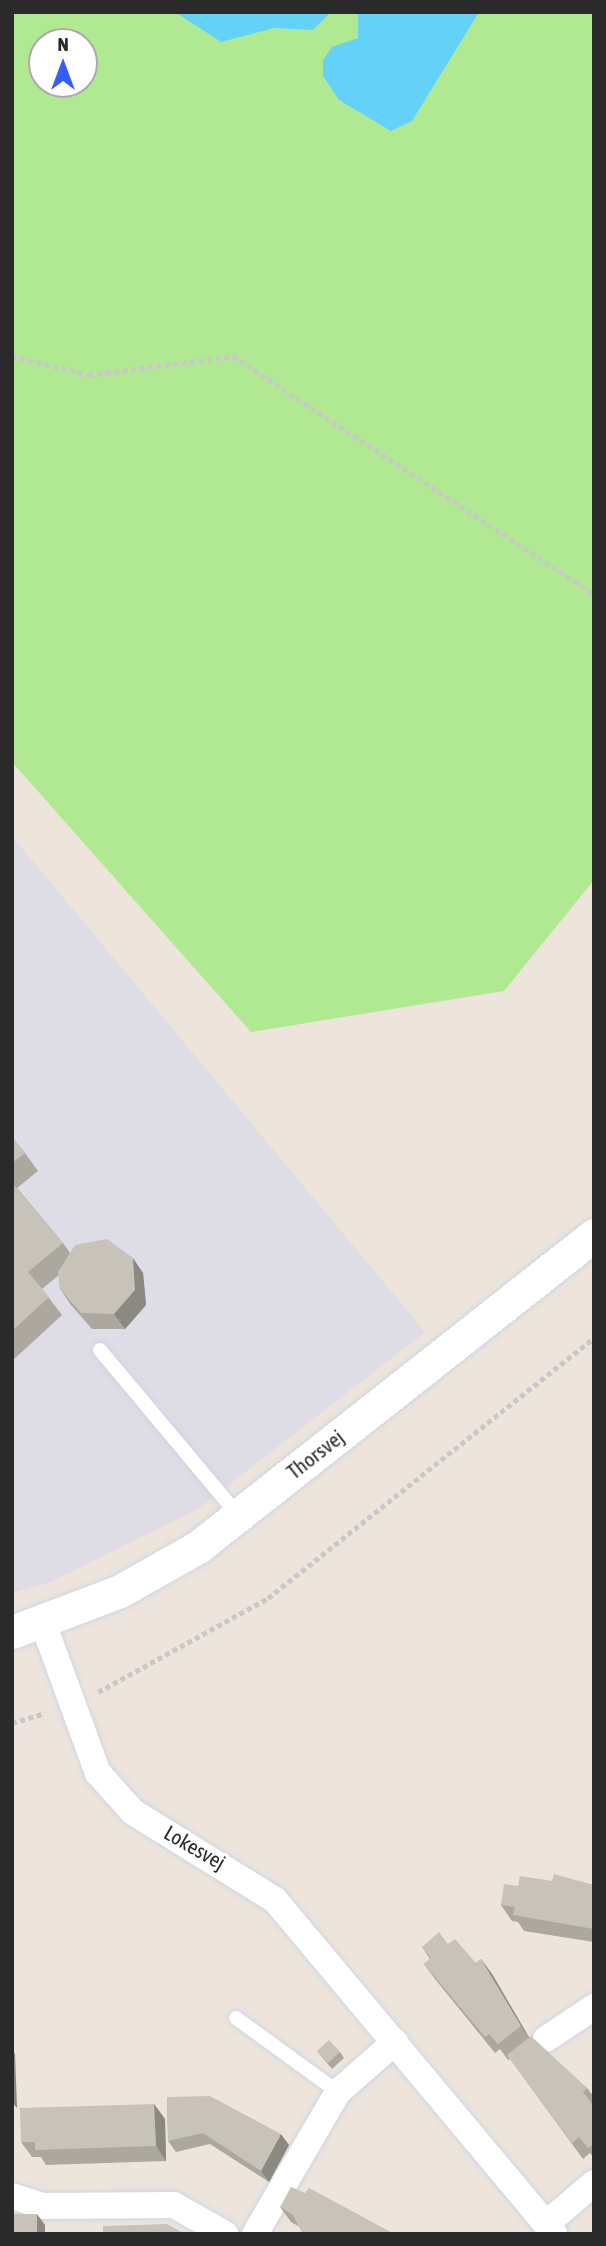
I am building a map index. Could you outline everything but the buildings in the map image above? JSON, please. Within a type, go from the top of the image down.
[{"type":"street","name":"Thorsvej","points":[[28,1627],[120,1591],[198,1547],[594,1235]]},
{"type":"street","name":"Lokesvej","points":[[28,1627],[73,1705],[98,1773],[133,1812],[275,1900],[550,2229],[594,2183]]},
{"type":"street","points":[[546,2039],[594,2007]]},
{"type":"street","points":[[255,2234],[338,2092],[395,2042]]},
{"type":"street","points":[[12,2196],[42,2206],[174,2204],[225,2234]]},
{"type":"lane","points":[[100,1350],[238,1515]]},
{"type":"lane","points":[[236,2018],[338,2092]]},
{"type":"path","points":[[12,356],[89,375],[233,356],[594,594]]},
{"type":"path","points":[[12,1723],[73,1705],[268,1598],[594,1338]]},
{"type":"shaded area","points":[[12,836],[425,1332],[198,1509],[48,1583],[12,1593]]},
{"type":"green space","points":[[12,12],[594,12],[594,880],[504,991],[251,1032],[12,762]]},
{"type":"water","points":[[175,12],[331,12],[313,30],[274,28],[221,42]]},
{"type":"water","points":[[358,12],[479,12],[412,121],[391,131],[339,100],[323,76],[323,60],[332,47],[358,38]]}]
